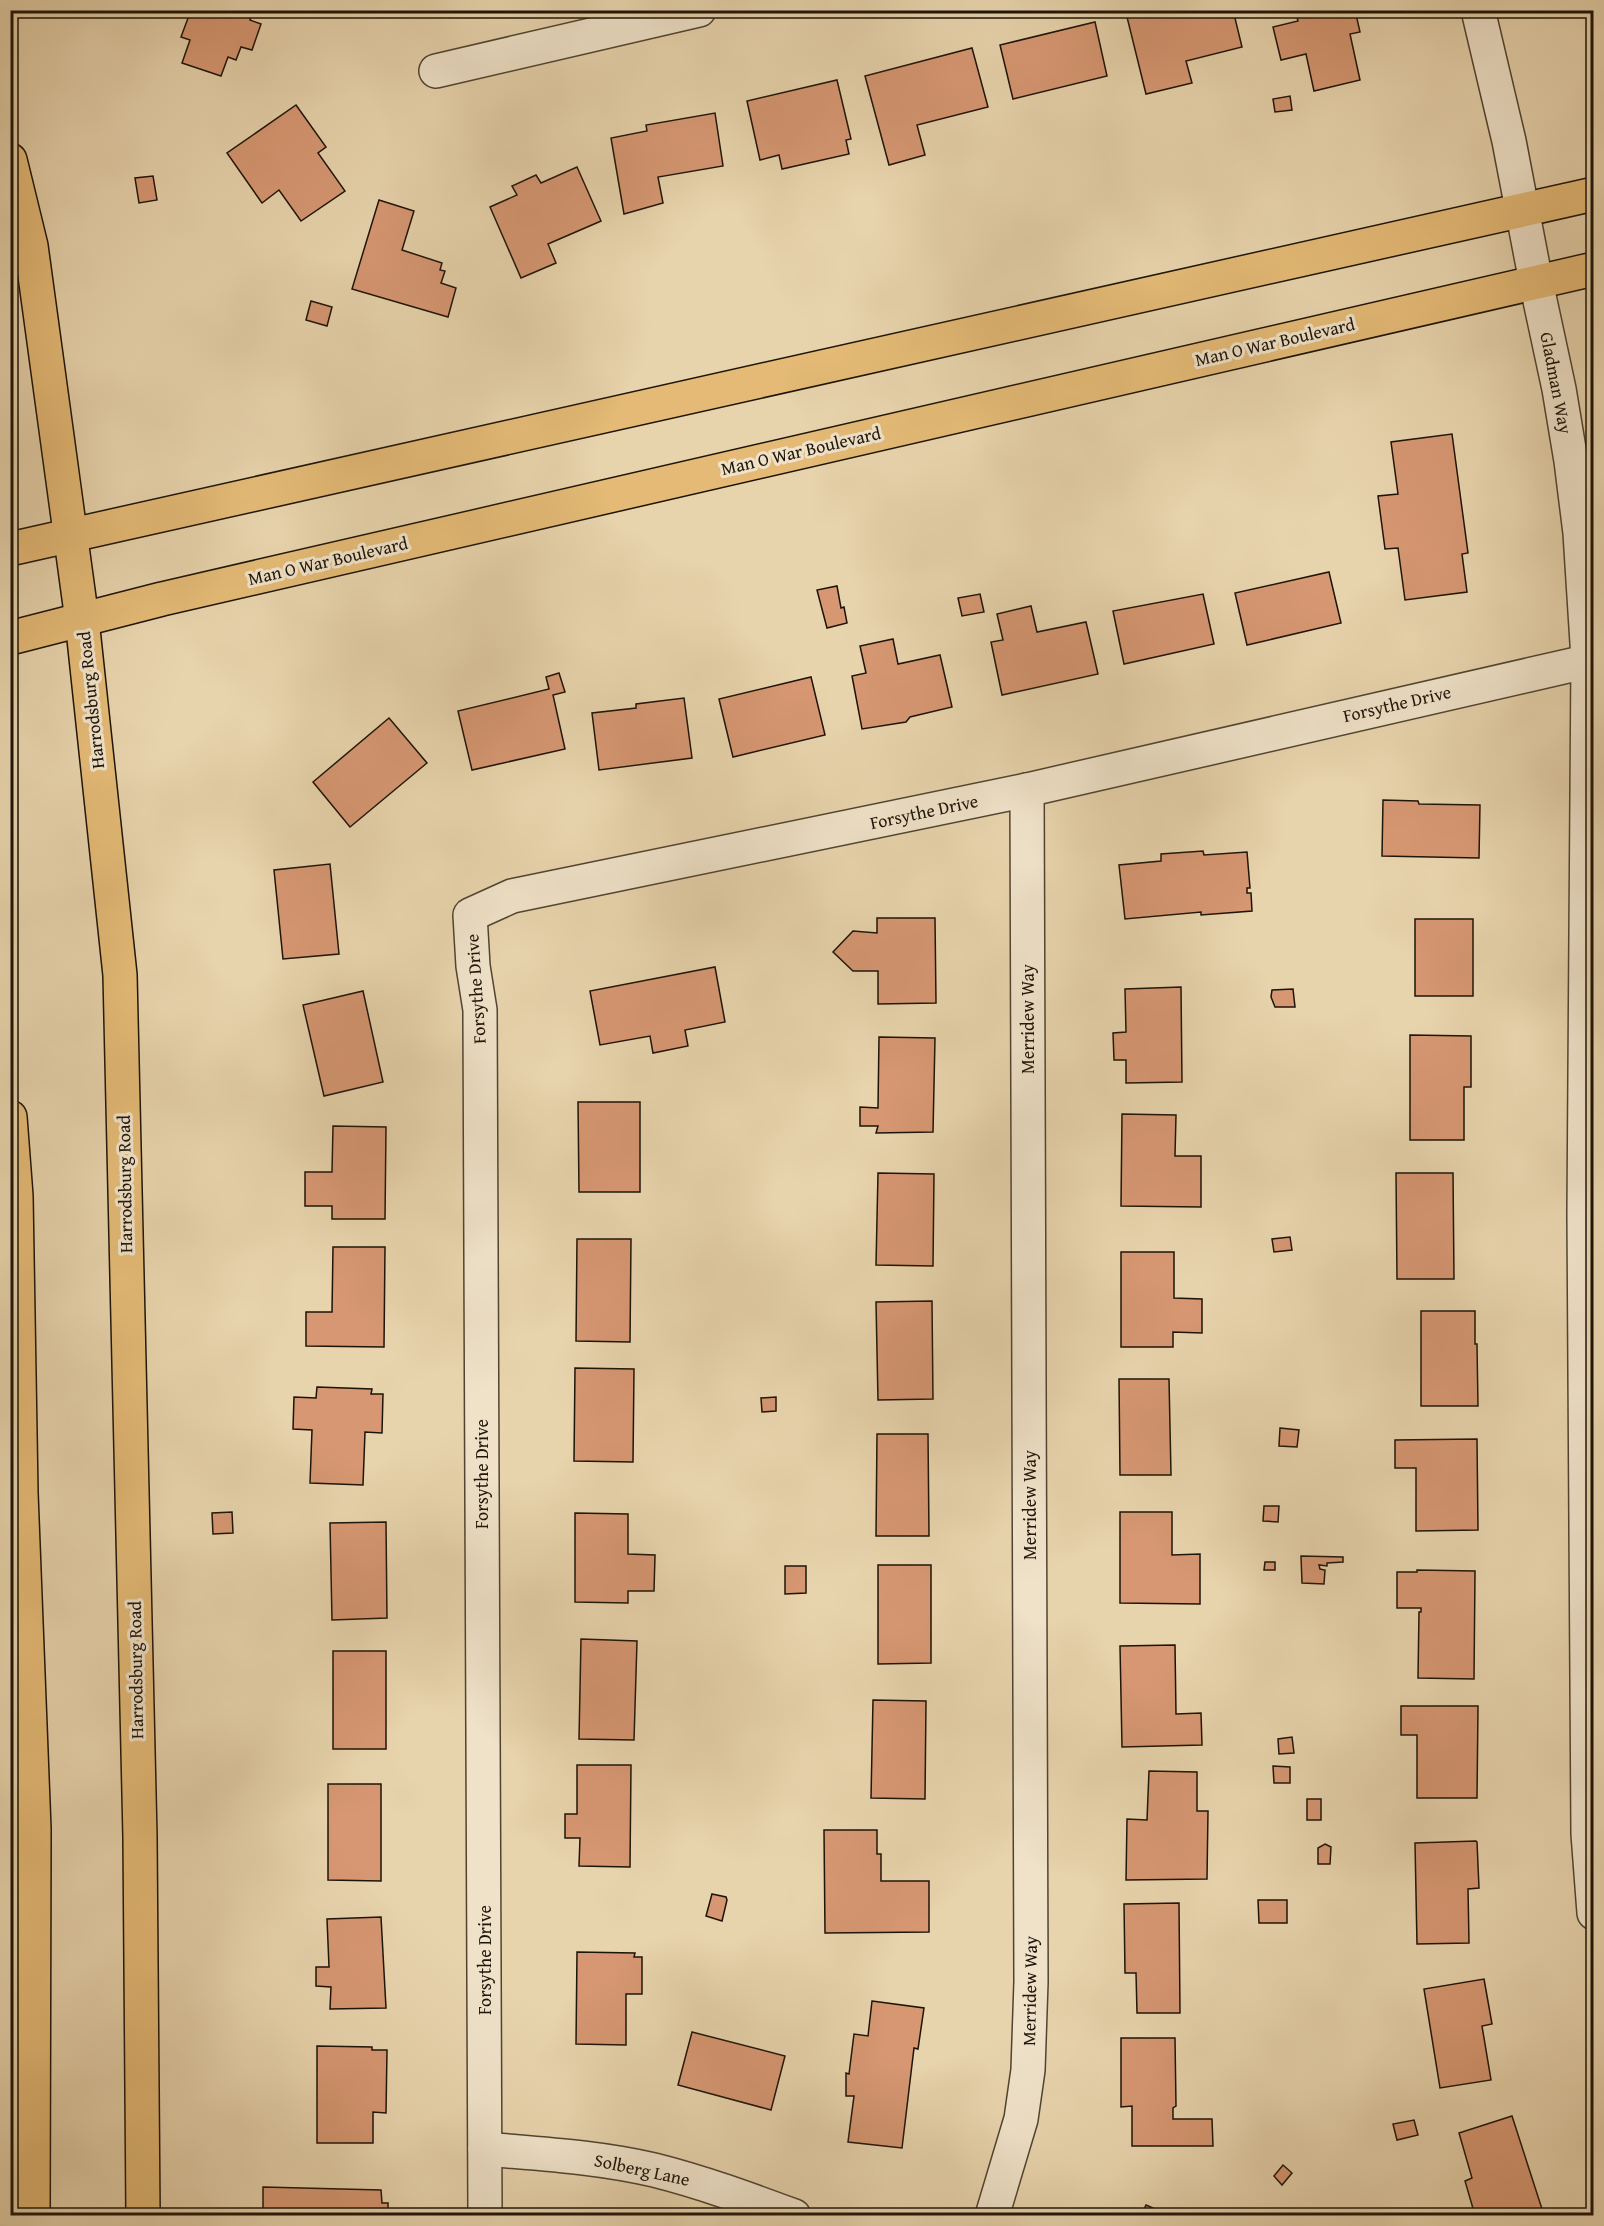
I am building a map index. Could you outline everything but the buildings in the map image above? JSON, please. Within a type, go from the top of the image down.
[{"type":"main road","name":"Harrodsburg Road","points":[[10,160],[31,246],[82,620],[120,975],[140,1837],[143,2216]]},
{"type":"main road","points":[[10,549],[1593,194]]},
{"type":"main road","name":"Man O War Boulevard","points":[[10,638],[162,599],[1593,269]]},
{"type":"main road","points":[[10,1117],[16,1196],[21,1493],[34,1829],[33,2216]]},
{"type":"street","points":[[436,71],[699,10]]},
{"type":"street","name":"Gladman Way","points":[[1478,10],[1509,141],[1559,389],[1580,533],[1591,660],[1584,1213],[1588,1833],[1593,1913]]},
{"type":"street","name":"Forsythe Drive","points":[[485,2216],[480,1010],[473,966],[470,915],[512,896],[1027,790],[1591,660]]},
{"type":"street","name":"Merridew Way","points":[[992,2216],[1021,2119],[1028,2070],[1031,1982],[1027,790]]},
{"type":"street","name":"Solberg Lane","points":[[485,2150],[581,2157],[654,2170],[725,2190],[794,2216]]}]
